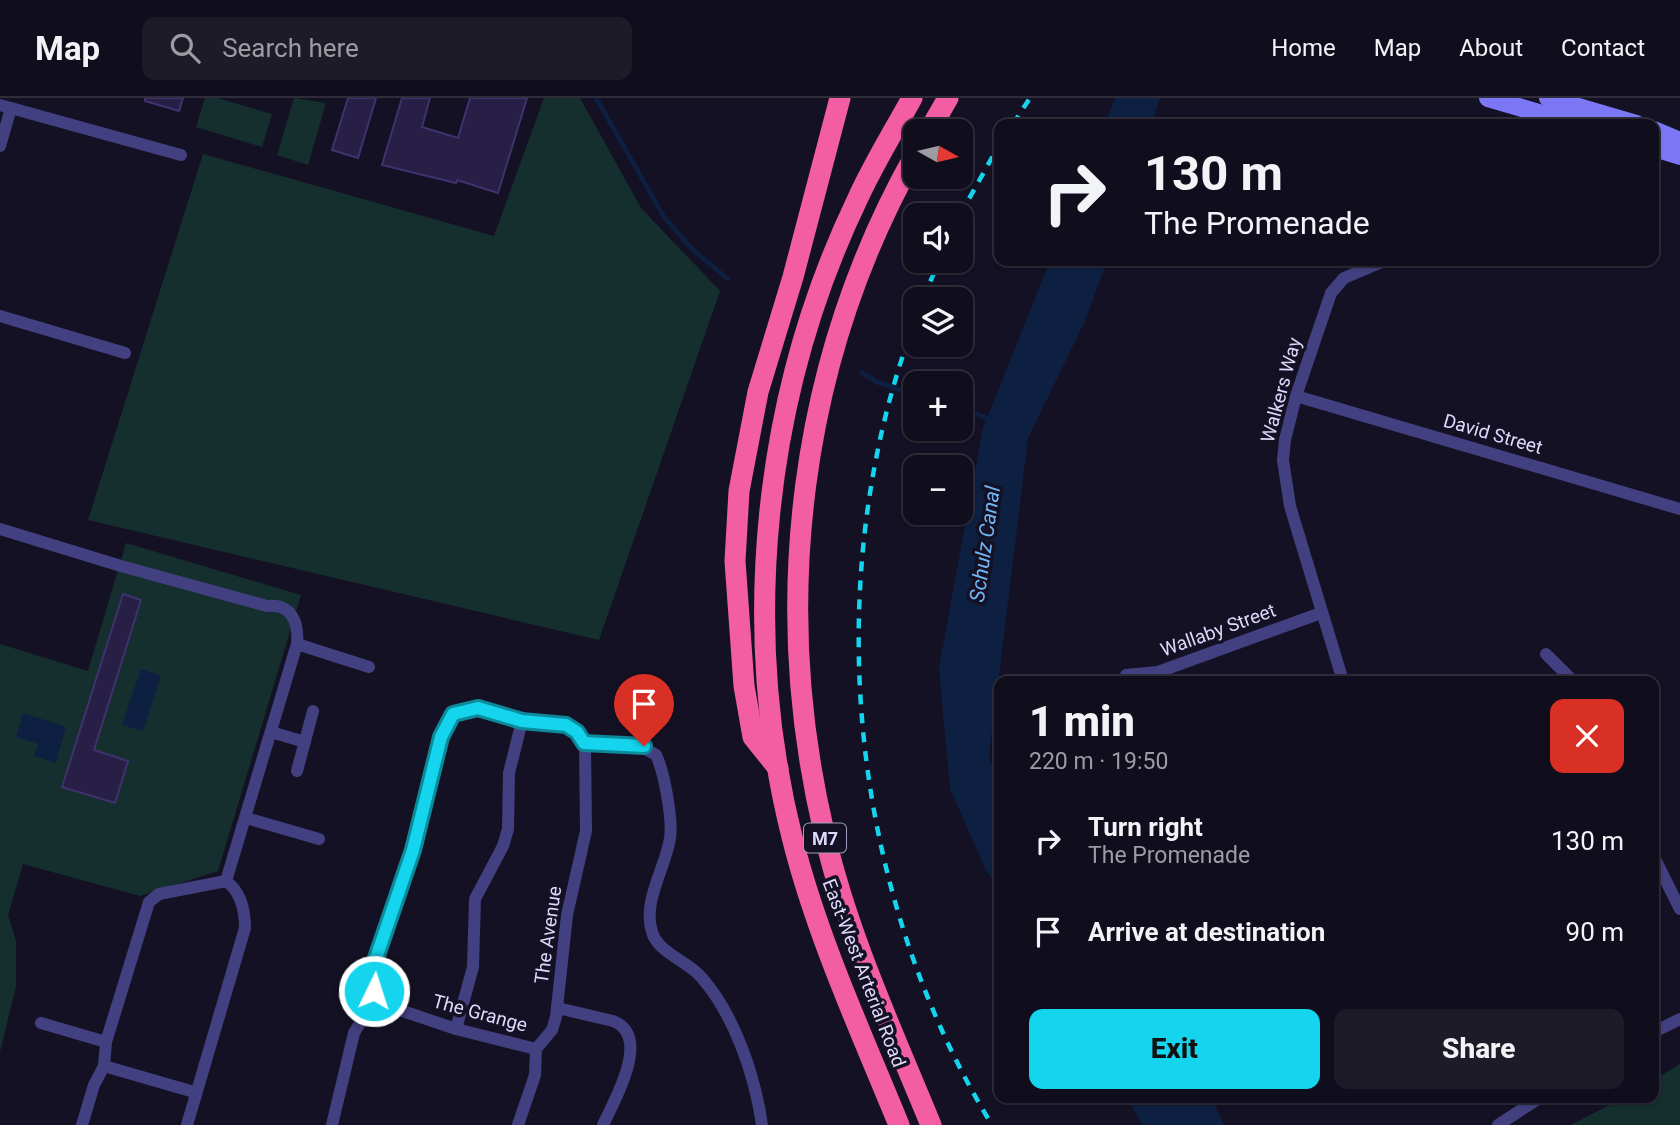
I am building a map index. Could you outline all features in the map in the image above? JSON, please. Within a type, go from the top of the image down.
[{"type":"highway","points":[[780,770],[753,737],[744,686],[735,561],[739,491],[755,403],[793,277],[840,98]]},
{"type":"highway","points":[[936,119],[948,98]]},
{"type":"highway","name":"East-West Arterial Road","points":[[899,1125],[814,913],[793,840],[769,704],[765,600],[771,505],[781,435],[804,337],[821,286],[857,198],[909,101]]},
{"type":"highway","name":"East-West Arterial Road","points":[[903,180],[859,274],[826,378],[802,512],[797,623],[806,742],[827,847],[850,920],[931,1125]]},
{"type":"street","points":[[1488,98],[1559,119]]},
{"type":"street","points":[[1548,98],[1619,119]]},
{"type":"street","points":[[0,146],[6,106],[181,155]]},
{"type":"street","points":[[1659,139],[1678,138]]},
{"type":"street","points":[[1659,142],[1680,156]]},
{"type":"street","name":"Walkers Way","points":[[1341,676],[1290,506],[1285,478],[1285,440],[1296,396],[1331,293],[1344,278],[1372,266]]},
{"type":"street","points":[[0,316],[125,353]]},
{"type":"street","name":"David Street","points":[[1296,396],[1680,509]]},
{"type":"street","points":[[0,528],[121,566],[267,606],[274,612],[292,618],[298,628],[297,644],[226,881]]},
{"type":"street","name":"Wallaby Street","points":[[1126,675],[1158,672],[1321,613]]},
{"type":"street","points":[[297,644],[369,667]]},
{"type":"street","points":[[1546,654],[1568,676]]},
{"type":"street","points":[[332,1125],[354,1033],[373,1001],[374,964],[413,850],[445,725],[453,714],[472,708],[522,721],[566,725],[577,732],[584,743],[639,745],[649,749],[658,759],[671,837],[651,913],[651,930],[661,945],[701,976],[720,1004],[743,1054],[762,1125]]},
{"type":"street","points":[[297,771],[313,711]]},
{"type":"street","points":[[456,1029],[473,967],[475,899],[503,846],[508,829],[509,773],[522,721]]},
{"type":"street","points":[[271,732],[304,742]]},
{"type":"street","name":"The Avenue","points":[[519,1125],[535,1075],[536,1049],[552,1030],[558,1008],[567,915],[586,831],[584,743]]},
{"type":"street","points":[[246,818],[319,839]]},
{"type":"street","points":[[1659,867],[1680,909]]},
{"type":"street","points":[[82,1125],[94,1085],[104,1066],[106,1042],[149,902],[159,894],[226,881]]},
{"type":"street","points":[[187,1125],[194,1092],[245,928],[245,911],[233,887],[226,881]]},
{"type":"street","name":"The Grange","points":[[373,1001],[456,1029],[536,1049]]},
{"type":"street","points":[[558,1008],[621,1024],[631,1036],[631,1049],[623,1082],[603,1125]]},
{"type":"street","points":[[1659,1030],[1680,1019]]},
{"type":"street","points":[[41,1023],[106,1042]]},
{"type":"street","points":[[104,1066],[194,1092]]},
{"type":"street","points":[[1498,1125],[1532,1103]]},
{"type":"green space","points":[[205,98],[217,98],[272,114],[262,147],[196,127]]},
{"type":"green space","points":[[294,98],[326,103],[308,165],[277,155]]},
{"type":"green space","points":[[544,98],[580,98],[641,208],[720,291],[599,640],[88,520],[203,154],[494,236]]},
{"type":"green space","points":[[126,543],[301,595],[218,871],[140,896],[23,864],[8,915],[16,941],[16,986],[0,1052],[0,644],[88,671]]},
{"type":"green space","points":[[1680,1064],[1680,1125],[1571,1125],[1613,1103],[1659,1103],[1659,1077]]},
{"type":"water","points":[[1115,98],[1160,98],[1153,119],[1107,119]]},
{"type":"water","name":"Schulz Canal","points":[[1048,266],[1105,266],[1085,321],[1028,438],[999,676],[994,676],[994,716],[989,757],[994,772],[994,882],[986,870],[950,789],[939,668],[965,525],[973,525],[973,483],[983,428]]},
{"type":"water","points":[[141,669],[161,676],[143,731],[122,725]]},
{"type":"water","points":[[23,713],[66,727],[56,763],[34,756],[38,744],[16,737]]},
{"type":"water","points":[[1130,1103],[1214,1103],[1224,1125],[1142,1125]]},
{"type":"building","points":[[145,98],[183,98],[179,111],[145,101]]},
{"type":"building","points":[[348,98],[376,98],[358,158],[332,150]]},
{"type":"building","points":[[402,98],[430,98],[422,127],[458,138],[470,98],[527,98],[498,193],[457,180],[456,183],[382,165]]},
{"type":"building","points":[[123,594],[141,600],[94,750],[128,761],[115,803],[62,787]]},
{"type":"waterway","points":[[596,98],[664,217],[692,249],[728,279]]},
{"type":"waterway","points":[[862,373],[877,382],[903,391]]},
{"type":"waterway","points":[[973,413],[990,419]]},
{"type":"railway","points":[[1016,119],[1030,98]]},
{"type":"railway","points":[[967,203],[994,154]]},
{"type":"railway","points":[[928,287],[934,273]]},
{"type":"railway","points":[[904,357],[885,420],[866,522],[859,627],[863,732],[879,835],[906,937],[943,1034],[992,1125]]},
{"type":"route","points":[[374,991],[374,964],[413,850],[441,737],[453,714],[478,708],[522,721],[566,725],[577,732],[584,743],[644,746]]}]
